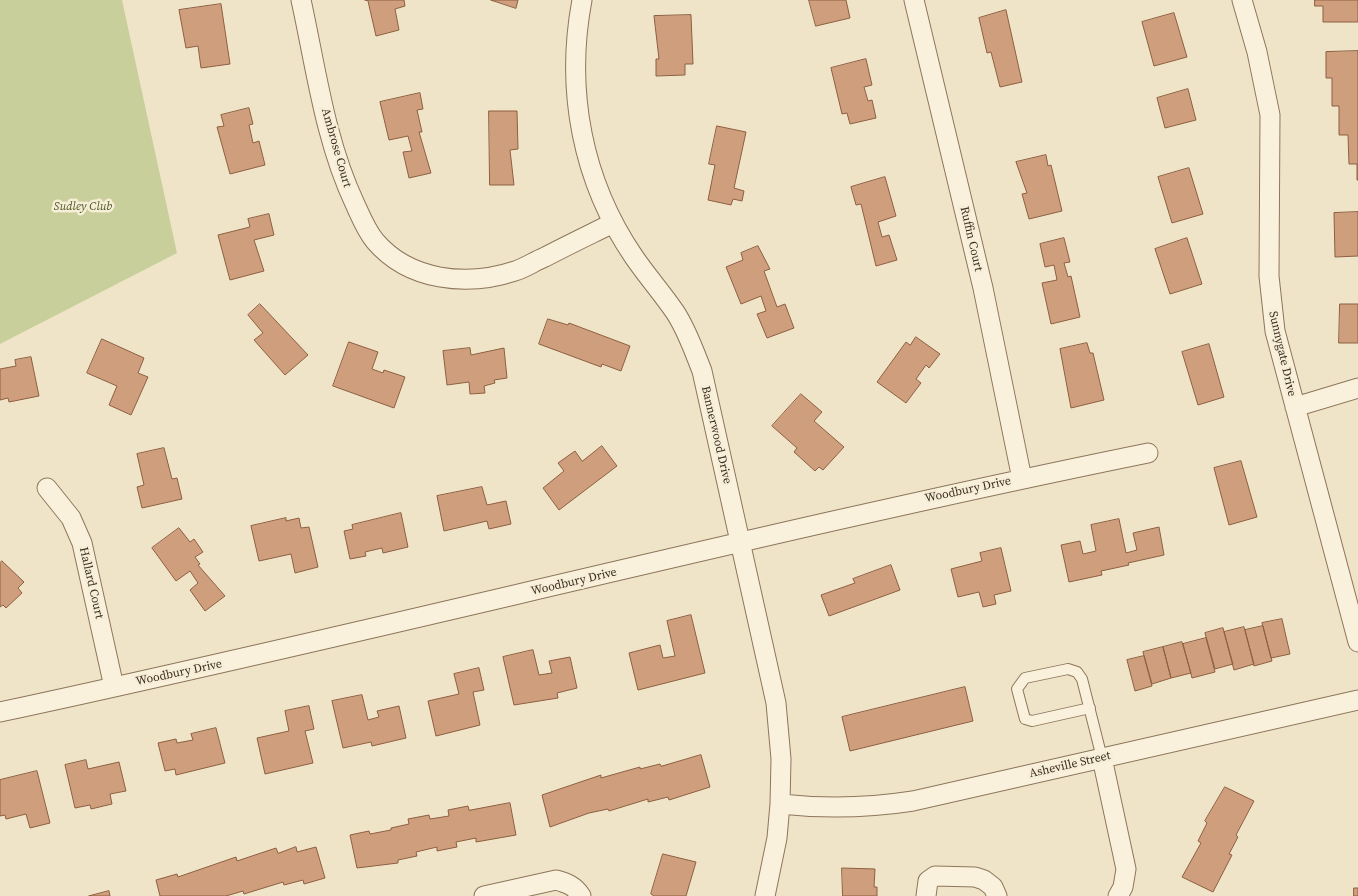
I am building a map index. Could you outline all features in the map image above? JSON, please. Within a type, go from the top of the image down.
[{"type":"street","name":"Ambrose Court","points":[[301,0],[331,140],[345,184],[365,226],[375,241],[392,256],[415,270],[441,278],[489,277],[516,271],[613,223]]},
{"type":"street","name":"Bannerwood Drive","points":[[582,0],[575,68],[576,100],[582,139],[592,177],[613,223],[634,256],[676,314],[692,344],[702,371],[776,703],[781,759],[780,804],[777,838],[765,896]]},
{"type":"street","name":"Ruffin Court","points":[[914,0],[983,288],[1022,479]]},
{"type":"street","name":"Sunnygate Drive","points":[[1242,0],[1257,52],[1270,116],[1269,250],[1271,308],[1279,351],[1358,642]]},
{"type":"street","points":[[1295,406],[1358,388]]},
{"type":"street","name":"Woodbury Drive","points":[[0,712],[114,688],[1022,479],[1148,453]]},
{"type":"street","name":"Hallard Court","points":[[47,488],[70,518],[82,543],[114,688]]},
{"type":"street","name":"Asheville Street","points":[[780,804],[825,809],[869,808],[913,801],[1358,700]]},
{"type":"street","points":[[1102,758],[1126,869],[1123,887],[1118,896]]},
{"type":"street","points":[[926,896],[928,881],[934,876],[975,877],[984,880],[993,887],[997,896]]},
{"type":"street","points":[[484,896],[556,880],[566,882],[578,890],[581,896]]},
{"type":"lane","points":[[1090,708],[1032,721],[1025,719],[1017,689],[1025,678],[1068,669],[1076,672],[1082,679],[1090,708],[1102,758]]},
{"type":"green space","name":"Sudley Club","points":[[0,0],[122,0],[177,253],[0,344]]},
{"type":"building","points":[[365,0],[404,0],[405,6],[395,9],[399,30],[376,36],[368,1]]},
{"type":"building","points":[[491,0],[518,0],[516,8]]},
{"type":"building","points":[[809,0],[846,0],[850,18],[816,26]]},
{"type":"building","points":[[1315,0],[1358,0],[1358,22],[1323,22],[1323,6],[1315,6]]},
{"type":"building","points":[[221,4],[230,64],[201,68],[198,46],[186,48],[179,10]]},
{"type":"building","points":[[1006,10],[1022,82],[1000,87],[991,52],[987,53],[979,18]]},
{"type":"building","points":[[1174,13],[1187,57],[1154,66],[1142,22]]},
{"type":"building","points":[[691,15],[693,64],[685,64],[685,75],[656,76],[656,59],[659,59],[654,16]]},
{"type":"building","points":[[1358,51],[1357,180],[1357,164],[1349,164],[1348,135],[1339,135],[1339,106],[1332,106],[1332,78],[1326,78],[1326,52]]},
{"type":"building","points":[[866,59],[872,85],[864,87],[868,101],[872,100],[876,118],[850,124],[847,113],[842,114],[831,68]]},
{"type":"building","points":[[1188,89],[1196,120],[1165,128],[1157,98]]},
{"type":"building","points":[[420,93],[423,109],[417,110],[422,132],[419,132],[431,173],[409,178],[403,152],[412,151],[408,136],[389,140],[380,102]]},
{"type":"building","points":[[249,108],[253,124],[249,125],[253,143],[259,141],[265,165],[230,174],[217,127],[224,126],[221,115]]},
{"type":"building","points":[[489,111],[517,111],[518,149],[510,150],[514,185],[490,185]]},
{"type":"building","points":[[717,126],[746,132],[734,188],[744,191],[742,201],[733,199],[731,205],[708,200],[715,165],[709,164]]},
{"type":"building","points":[[1046,155],[1048,166],[1051,165],[1062,211],[1029,219],[1022,194],[1027,193],[1016,162]]},
{"type":"building","points":[[1189,168],[1203,214],[1172,223],[1158,177]]},
{"type":"building","points":[[885,177],[896,216],[878,222],[882,237],[889,235],[897,260],[876,266],[861,204],[856,205],[851,187]]},
{"type":"building","points":[[1358,212],[1358,256],[1335,257],[1334,213]]},
{"type":"building","points":[[269,214],[274,235],[254,240],[264,271],[230,280],[218,235],[250,227],[248,219]]},
{"type":"building","points":[[1064,238],[1070,262],[1064,263],[1068,277],[1071,276],[1080,317],[1051,324],[1042,283],[1057,280],[1054,265],[1045,267],[1040,244]]},
{"type":"building","points":[[1187,238],[1202,284],[1170,294],[1155,249]]},
{"type":"building","points":[[758,246],[770,269],[764,271],[777,307],[785,304],[794,328],[767,338],[757,314],[766,311],[761,296],[741,304],[726,267],[743,260],[741,253]]},
{"type":"building","points":[[260,304],[308,355],[285,375],[254,340],[263,333],[248,315]]},
{"type":"building","points":[[1340,304],[1358,304],[1358,343],[1339,343]]},
{"type":"building","points":[[548,319],[568,325],[569,323],[630,346],[621,371],[602,364],[601,367],[539,344]]},
{"type":"building","points":[[916,337],[940,354],[929,368],[926,365],[916,379],[921,383],[906,403],[877,382],[906,342],[910,345]]},
{"type":"building","points":[[102,339],[144,358],[138,373],[148,377],[131,415],[109,405],[117,386],[87,373]]},
{"type":"building","points":[[349,342],[378,352],[372,369],[383,373],[384,370],[405,377],[394,408],[333,386]]},
{"type":"building","points":[[1087,343],[1090,353],[1093,353],[1104,400],[1071,408],[1060,349]]},
{"type":"building","points":[[1209,344],[1224,397],[1198,405],[1182,352]]},
{"type":"building","points":[[470,348],[471,355],[504,348],[507,378],[494,380],[495,383],[484,386],[485,393],[470,394],[469,382],[447,385],[443,351]]},
{"type":"building","points":[[31,357],[39,396],[9,402],[8,398],[0,400],[0,369],[16,366],[15,360]]},
{"type":"building","points":[[801,394],[822,412],[814,421],[844,447],[823,470],[819,467],[815,471],[794,452],[797,448],[772,426]]},
{"type":"building","points":[[602,446],[617,466],[559,510],[543,488],[564,471],[558,463],[575,451],[582,461]]},
{"type":"building","points":[[164,448],[172,479],[177,478],[182,499],[142,508],[137,487],[144,485],[137,454]]},
{"type":"building","points":[[1241,461],[1257,517],[1229,525],[1214,468]]},
{"type":"building","points":[[482,487],[487,505],[506,501],[511,524],[489,529],[487,521],[444,531],[437,496]]},
{"type":"building","points":[[401,513],[408,547],[383,553],[382,548],[365,552],[366,556],[350,559],[344,531],[353,529],[352,525]]},
{"type":"building","points":[[286,518],[286,521],[299,518],[301,528],[309,527],[318,567],[295,573],[291,554],[259,561],[251,526]]},
{"type":"building","points":[[1119,519],[1126,553],[1137,550],[1133,533],[1159,527],[1164,555],[1101,571],[1102,575],[1069,582],[1061,545],[1080,541],[1083,554],[1096,551],[1091,525]]},
{"type":"building","points":[[179,528],[190,542],[194,539],[203,552],[195,557],[200,564],[198,565],[225,596],[205,611],[190,590],[198,583],[190,571],[176,581],[152,548]]},
{"type":"building","points":[[1001,548],[1011,591],[994,595],[996,604],[983,607],[979,592],[958,597],[951,569],[982,561],[980,553]]},
{"type":"building","points":[[2,561],[24,582],[18,588],[22,593],[6,608],[3,605],[0,607],[0,563]]},
{"type":"building","points":[[891,565],[900,590],[829,616],[821,595],[855,583],[853,579]]},
{"type":"building","points":[[691,615],[705,673],[638,690],[629,653],[660,645],[663,658],[675,656],[667,621]]},
{"type":"building","points":[[1282,619],[1290,654],[1271,658],[1262,623]]},
{"type":"building","points":[[1263,626],[1272,661],[1254,666],[1245,630]]},
{"type":"building","points":[[1244,627],[1254,664],[1234,670],[1224,632]]},
{"type":"building","points":[[1223,628],[1233,664],[1215,669],[1205,633]]},
{"type":"building","points":[[1206,638],[1215,672],[1192,678],[1183,644]]},
{"type":"building","points":[[1182,642],[1191,673],[1171,678],[1163,647]]},
{"type":"building","points":[[1163,647],[1171,678],[1152,684],[1143,652]]},
{"type":"building","points":[[533,650],[539,675],[552,673],[549,661],[570,657],[577,688],[557,693],[558,698],[514,705],[503,657]]},
{"type":"building","points":[[1144,656],[1152,686],[1135,691],[1127,660]]},
{"type":"building","points":[[479,668],[484,690],[473,692],[480,725],[436,736],[428,701],[459,694],[454,674]]},
{"type":"building","points":[[965,687],[973,721],[850,751],[842,717]]},
{"type":"building","points":[[362,695],[368,720],[379,717],[377,711],[399,706],[406,738],[372,746],[371,742],[343,748],[332,701]]},
{"type":"building","points":[[309,706],[314,729],[305,731],[313,763],[265,774],[257,738],[289,731],[285,711]]},
{"type":"building","points":[[216,728],[225,763],[176,775],[175,769],[165,771],[158,743],[176,739],[177,743],[193,740],[191,734]]},
{"type":"building","points":[[701,755],[710,787],[669,800],[668,797],[648,802],[648,799],[609,811],[608,809],[589,813],[550,827],[542,795],[601,775],[601,778],[640,767],[640,769],[660,764],[661,766]]},
{"type":"building","points":[[86,760],[88,769],[119,762],[126,791],[110,794],[112,804],[91,809],[90,805],[75,808],[65,765]]},
{"type":"building","points":[[37,771],[50,823],[30,828],[26,814],[6,819],[5,815],[0,816],[0,780]]},
{"type":"building","points":[[1225,787],[1254,801],[1236,835],[1238,837],[1229,854],[1232,855],[1213,892],[1182,877],[1201,843],[1198,841],[1207,823],[1205,821]]},
{"type":"building","points":[[510,803],[516,835],[476,842],[476,838],[456,842],[457,847],[437,851],[437,847],[416,852],[417,856],[398,860],[398,863],[357,868],[350,835],[369,831],[370,834],[391,830],[391,828],[409,824],[408,819],[429,815],[430,819],[449,816],[448,810],[468,806],[469,810]]},
{"type":"building","points":[[296,847],[297,852],[316,847],[325,878],[304,884],[303,880],[284,885],[283,882],[244,894],[243,891],[226,896],[160,896],[156,880],[177,874],[178,877],[236,857],[237,861],[276,848],[278,853]]},
{"type":"building","points":[[663,854],[696,862],[686,896],[654,896],[651,894]]},
{"type":"building","points":[[842,868],[875,869],[874,887],[877,887],[877,896],[843,896]]},
{"type":"building","points":[[1354,888],[1358,888],[1358,896],[1354,896]]},
{"type":"building","points":[[109,891],[110,896],[89,896]]}]
